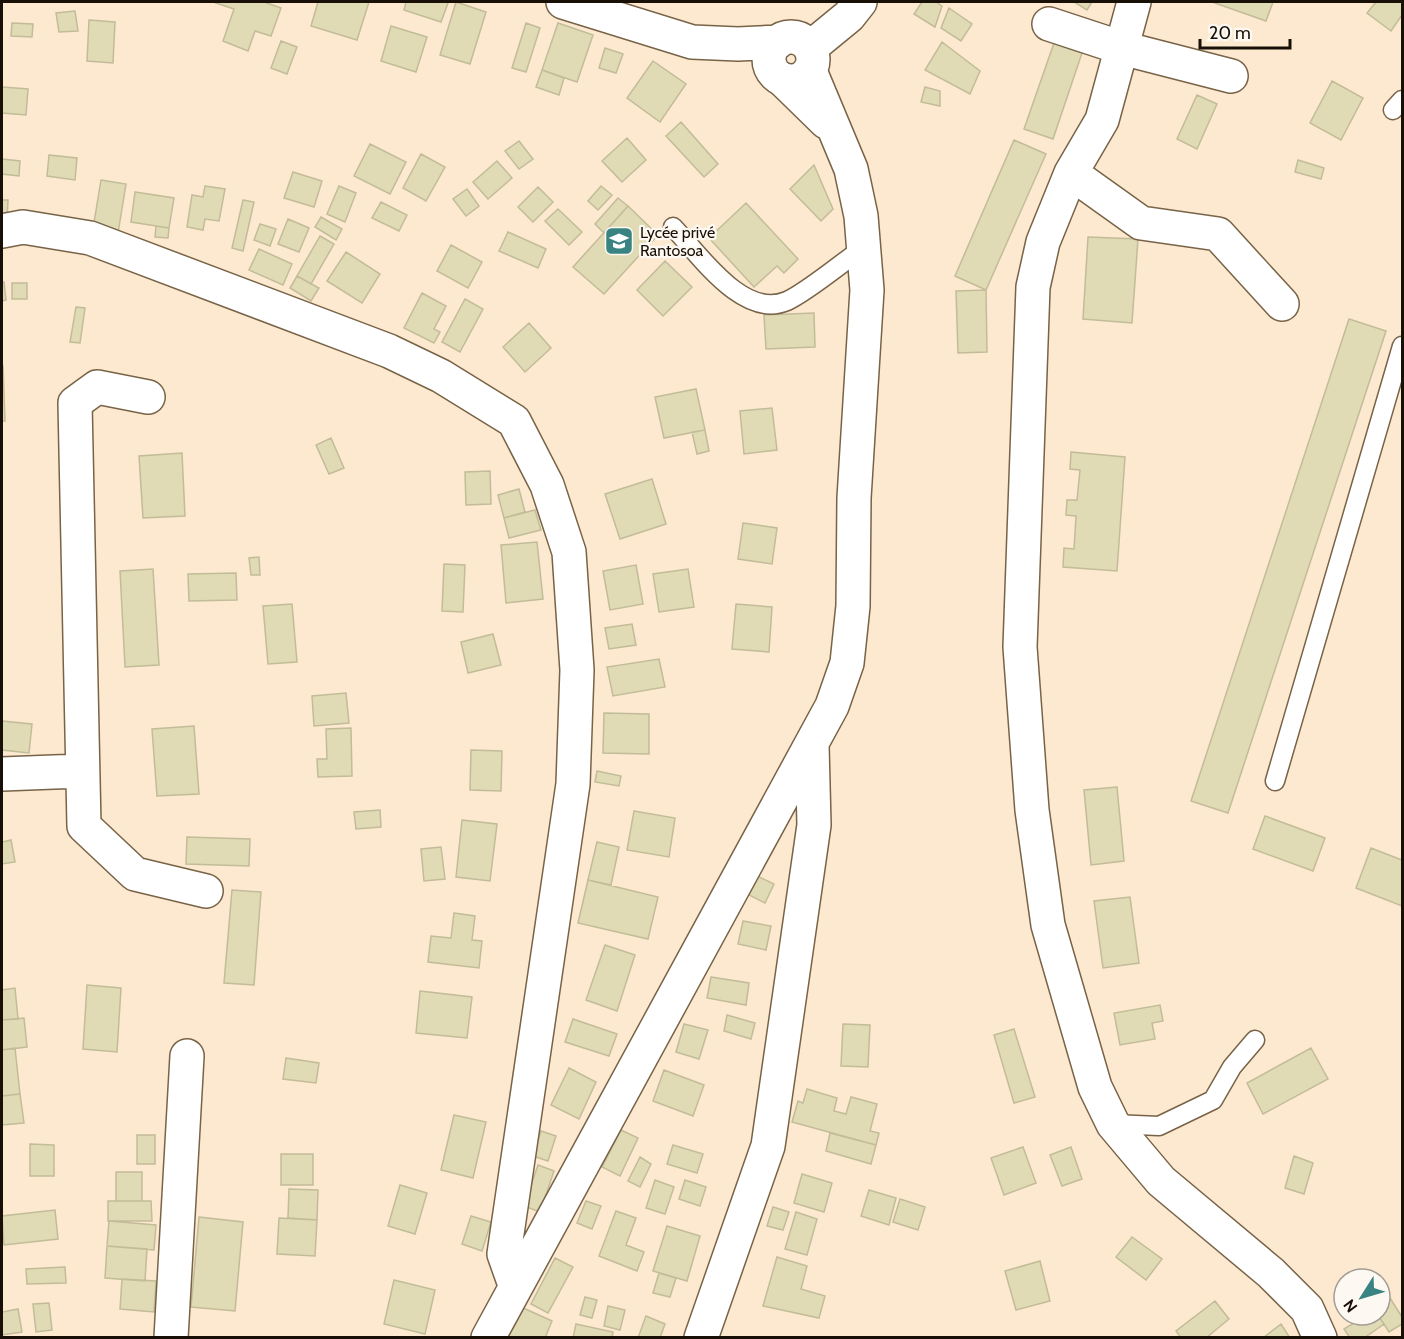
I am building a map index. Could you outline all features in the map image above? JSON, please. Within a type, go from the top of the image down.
[{"type":"street","points":[[488,1338],[832,706],[847,663],[853,606],[854,498],[867,290],[861,216],[851,170],[837,132],[790,57],[738,44],[692,42],[563,2]]},
{"type":"street","points":[[1134,2],[1102,120],[1071,173],[1043,243],[1033,287],[1020,646],[1032,810],[1048,925],[1095,1087],[1113,1124],[1161,1181],[1271,1273],[1307,1309],[1320,1338]]},
{"type":"street","points":[[790,57],[854,9]]},
{"type":"street","points":[[1049,24],[1122,48],[1231,76]]},
{"type":"street","points":[[1071,173],[1141,223],[1218,234],[1282,304]]},
{"type":"street","points":[[2,231],[23,227],[90,238],[389,351],[441,376],[514,421],[547,485],[569,552],[577,670],[573,784],[504,1254],[515,1285]]},
{"type":"street","points":[[148,397],[97,387],[75,403],[81,771],[84,826],[135,874],[206,891]]},
{"type":"street","points":[[702,1338],[768,1146],[814,825],[812,743]]},
{"type":"street","points":[[2,774],[81,771]]},
{"type":"street","points":[[171,1338],[187,1056]]},
{"type":"lane","points":[[673,226],[735,293],[756,303],[786,302],[864,248]]},
{"type":"lane","points":[[1275,781],[1402,346]]},
{"type":"lane","points":[[1113,1124],[1159,1126],[1213,1100],[1232,1066],[1255,1040]]},
{"type":"building","points":[[213,2],[264,2],[281,8],[271,36],[255,31],[248,51],[223,41],[234,9]]},
{"type":"building","points":[[318,2],[369,2],[357,40],[311,26]]},
{"type":"building","points":[[406,2],[448,3],[441,22],[404,10]]},
{"type":"building","points":[[456,2],[486,12],[470,64],[440,55]]},
{"type":"building","points":[[922,2],[936,2],[942,6],[935,27],[914,14]]},
{"type":"building","points":[[1074,2],[1092,2],[1087,10]]},
{"type":"building","points":[[1212,2],[1273,2],[1266,21]]},
{"type":"building","points":[[1376,2],[1402,2],[1402,15],[1391,31],[1367,13]]},
{"type":"building","points":[[949,8],[972,24],[961,41],[941,28]]},
{"type":"building","points":[[75,11],[78,31],[59,32],[56,13]]},
{"type":"building","points":[[89,20],[115,22],[113,63],[87,61]]},
{"type":"building","points":[[12,23],[33,24],[32,37],[11,36]]},
{"type":"building","points":[[526,23],[540,28],[526,72],[512,68]]},
{"type":"building","points":[[558,23],[593,35],[577,82],[542,70]]},
{"type":"building","points":[[391,26],[427,37],[416,72],[381,61]]},
{"type":"building","points":[[281,41],[297,47],[287,74],[271,68]]},
{"type":"building","points":[[942,42],[980,71],[970,94],[925,70]]},
{"type":"building","points":[[1054,43],[1082,53],[1053,139],[1024,129]]},
{"type":"building","points":[[605,48],[623,54],[616,73],[599,68]]},
{"type":"building","points":[[653,61],[686,84],[660,122],[627,98]]},
{"type":"building","points":[[542,70],[564,78],[559,95],[536,87]]},
{"type":"building","points":[[1332,81],[1363,98],[1341,140],[1310,123]]},
{"type":"building","points":[[2,87],[28,89],[26,115],[2,113]]},
{"type":"building","points":[[925,87],[940,91],[940,106],[921,102]]},
{"type":"building","points":[[1197,95],[1217,104],[1197,149],[1177,139]]},
{"type":"building","points":[[681,122],[718,164],[704,177],[666,136]]},
{"type":"building","points":[[627,138],[646,160],[622,182],[602,161]]},
{"type":"building","points":[[1014,140],[1046,154],[986,290],[955,276]]},
{"type":"building","points":[[519,141],[533,159],[519,169],[505,151]]},
{"type":"building","points":[[370,144],[406,162],[390,194],[354,176]]},
{"type":"building","points":[[421,154],[445,167],[426,201],[403,188]]},
{"type":"building","points":[[49,155],[77,158],[75,180],[47,176]]},
{"type":"building","points":[[2,159],[20,161],[19,176],[2,174]]},
{"type":"building","points":[[1298,160],[1324,168],[1321,179],[1295,172]]},
{"type":"building","points":[[497,161],[512,178],[488,199],[473,182]]},
{"type":"building","points":[[814,165],[833,209],[821,221],[790,189]]},
{"type":"building","points":[[293,172],[322,181],[314,207],[284,198]]},
{"type":"building","points":[[101,180],[126,184],[118,233],[93,229]]},
{"type":"building","points":[[205,186],[225,189],[219,221],[205,219],[203,230],[187,227],[192,195],[203,197]]},
{"type":"building","points":[[339,186],[356,193],[345,222],[327,214]]},
{"type":"building","points":[[601,186],[612,195],[598,210],[588,201]]},
{"type":"building","points":[[538,187],[553,202],[533,222],[518,207]]},
{"type":"building","points":[[467,189],[479,206],[466,216],[453,199]]},
{"type":"building","points":[[135,192],[174,198],[169,228],[131,222]]},
{"type":"building","points":[[618,198],[628,206],[604,233],[595,224]]},
{"type":"building","points":[[2,200],[8,200],[7,220],[2,220]]},
{"type":"building","points":[[243,200],[254,202],[243,251],[232,248]]},
{"type":"building","points":[[381,202],[407,215],[399,231],[372,218]]},
{"type":"building","points":[[746,203],[798,259],[784,273],[777,266],[754,287],[709,238]]},
{"type":"building","points":[[628,206],[658,235],[604,294],[573,267]]},
{"type":"building","points":[[558,209],[582,232],[569,245],[545,221]]},
{"type":"building","points":[[321,217],[342,229],[336,240],[315,227]]},
{"type":"building","points":[[288,219],[309,228],[299,252],[278,244]]},
{"type":"building","points":[[260,224],[276,229],[270,246],[254,240]]},
{"type":"building","points":[[156,226],[169,228],[168,238],[155,237]]},
{"type":"building","points":[[508,232],[546,249],[538,268],[499,251]]},
{"type":"building","points":[[320,236],[334,244],[311,284],[297,276]]},
{"type":"building","points":[[1088,237],[1138,239],[1132,323],[1083,319]]},
{"type":"building","points":[[451,245],[482,262],[468,288],[437,271]]},
{"type":"building","points":[[259,249],[292,264],[283,285],[249,270]]},
{"type":"building","points":[[346,252],[380,274],[362,303],[327,281]]},
{"type":"building","points":[[665,261],[692,287],[663,316],[637,290]]},
{"type":"building","points":[[297,276],[319,288],[311,301],[290,288]]},
{"type":"building","points":[[2,282],[4,282],[6,300],[2,301]]},
{"type":"building","points":[[12,283],[27,283],[27,299],[12,299]]},
{"type":"building","points":[[986,290],[987,352],[958,353],[956,291]]},
{"type":"building","points":[[422,293],[446,306],[434,329],[440,332],[434,343],[404,328]]},
{"type":"building","points":[[465,299],[483,309],[460,352],[442,342]]},
{"type":"building","points":[[76,307],[85,308],[80,343],[70,342]]},
{"type":"building","points":[[814,313],[815,347],[766,349],[764,315]]},
{"type":"building","points":[[1349,319],[1386,331],[1228,813],[1191,801]]},
{"type":"building","points":[[529,323],[551,348],[525,372],[503,347]]},
{"type":"building","points":[[3,366],[5,421],[2,421]]},
{"type":"building","points":[[696,389],[705,430],[664,438],[655,397]]},
{"type":"building","points":[[772,408],[777,450],[744,454],[740,411]]},
{"type":"building","points":[[705,430],[709,451],[697,454],[692,432]]},
{"type":"building","points":[[331,438],[344,468],[329,474],[316,445]]},
{"type":"building","points":[[1071,452],[1125,457],[1117,571],[1063,567],[1064,548],[1074,549],[1076,516],[1066,515],[1067,500],[1077,500],[1080,470],[1070,469]]},
{"type":"building","points":[[182,453],[185,516],[143,518],[139,456]]},
{"type":"building","points":[[490,471],[491,504],[466,505],[465,472]]},
{"type":"building","points":[[652,479],[666,524],[620,539],[605,494]]},
{"type":"building","points":[[519,489],[525,512],[504,518],[498,495]]},
{"type":"building","points":[[535,510],[541,530],[509,538],[504,518]]},
{"type":"building","points":[[743,523],[777,528],[772,564],[738,559]]},
{"type":"building","points":[[537,542],[543,599],[506,603],[501,545]]},
{"type":"building","points":[[259,557],[260,575],[251,575],[249,558]]},
{"type":"building","points":[[444,564],[465,565],[463,612],[442,611]]},
{"type":"building","points":[[636,565],[643,604],[610,610],[603,571]]},
{"type":"building","points":[[153,569],[159,665],[125,667],[120,571]]},
{"type":"building","points":[[688,569],[694,607],[659,612],[653,574]]},
{"type":"building","points":[[236,573],[237,600],[189,601],[188,574]]},
{"type":"building","points":[[292,604],[297,662],[268,664],[263,606]]},
{"type":"building","points":[[736,604],[772,607],[769,652],[732,649]]},
{"type":"building","points":[[632,624],[636,645],[609,649],[605,628]]},
{"type":"building","points":[[493,634],[501,665],[468,673],[461,642]]},
{"type":"building","points":[[659,659],[665,687],[613,696],[607,667]]},
{"type":"building","points":[[346,693],[349,723],[314,726],[312,696]]},
{"type":"building","points":[[604,713],[649,714],[649,754],[603,753]]},
{"type":"building","points":[[2,721],[32,724],[29,753],[2,750]]},
{"type":"building","points":[[194,726],[199,794],[157,796],[152,729]]},
{"type":"building","points":[[351,728],[352,776],[318,777],[317,759],[327,759],[326,729]]},
{"type":"building","points":[[471,750],[502,751],[501,791],[470,790]]},
{"type":"building","points":[[597,771],[621,776],[619,786],[595,782]]},
{"type":"building","points":[[1117,787],[1124,861],[1091,865],[1084,790]]},
{"type":"building","points":[[380,810],[381,827],[356,829],[354,812]]},
{"type":"building","points":[[634,811],[675,818],[669,857],[627,850]]},
{"type":"building","points":[[1265,816],[1325,838],[1313,871],[1253,849]]},
{"type":"building","points":[[462,820],[497,824],[490,881],[456,877]]},
{"type":"building","points":[[187,837],[250,839],[249,866],[186,864]]},
{"type":"building","points":[[11,840],[15,862],[2,864],[2,842]]},
{"type":"building","points":[[597,842],[619,847],[611,885],[588,880]]},
{"type":"building","points":[[441,847],[445,879],[424,881],[421,849]]},
{"type":"building","points":[[1371,848],[1402,860],[1402,906],[1356,888]]},
{"type":"building","points":[[751,873],[774,884],[765,903],[743,892]]},
{"type":"building","points":[[588,880],[658,897],[648,939],[578,923]]},
{"type":"building","points":[[232,890],[261,892],[254,985],[224,983]]},
{"type":"building","points":[[1130,897],[1139,963],[1103,968],[1094,901]]},
{"type":"building","points":[[454,913],[475,916],[472,940],[482,941],[479,968],[428,962],[431,936],[451,938]]},
{"type":"building","points":[[743,921],[771,926],[766,950],[738,944]]},
{"type":"building","points":[[605,945],[635,955],[617,1011],[586,1000]]},
{"type":"building","points":[[711,977],[749,983],[746,1005],[707,998]]},
{"type":"building","points":[[87,985],[121,988],[117,1052],[83,1049]]},
{"type":"building","points":[[15,988],[18,1019],[2,1020],[2,990]]},
{"type":"building","points":[[420,991],[472,997],[467,1038],[416,1033]]},
{"type":"building","points":[[1160,1005],[1163,1021],[1152,1023],[1155,1039],[1120,1045],[1114,1013]]},
{"type":"building","points":[[727,1015],[755,1023],[751,1039],[724,1031]]},
{"type":"building","points":[[24,1018],[27,1047],[2,1050],[2,1020]]},
{"type":"building","points":[[573,1019],[617,1034],[609,1056],[565,1042]]},
{"type":"building","points":[[684,1024],[708,1030],[699,1059],[676,1052]]},
{"type":"building","points":[[843,1024],[870,1025],[868,1067],[841,1066]]},
{"type":"building","points":[[1014,1029],[1035,1097],[1014,1103],[994,1035]]},
{"type":"building","points":[[15,1048],[20,1094],[2,1096],[2,1050]]},
{"type":"building","points":[[1311,1048],[1328,1079],[1263,1114],[1247,1083]]},
{"type":"building","points":[[286,1058],[319,1063],[316,1083],[283,1079]]},
{"type":"building","points":[[569,1068],[596,1082],[579,1119],[551,1105]]},
{"type":"building","points":[[664,1070],[704,1085],[693,1116],[653,1101]]},
{"type":"building","points":[[807,1089],[837,1098],[834,1111],[846,1114],[851,1097],[877,1104],[870,1131],[879,1133],[876,1145],[792,1122],[798,1101],[803,1103]]},
{"type":"building","points":[[20,1094],[24,1123],[2,1125],[2,1096]]},
{"type":"building","points":[[454,1115],[486,1122],[473,1178],[441,1170]]},
{"type":"building","points":[[621,1130],[638,1138],[620,1176],[602,1167]]},
{"type":"building","points":[[541,1131],[556,1136],[548,1161],[533,1156]]},
{"type":"building","points":[[830,1133],[876,1145],[871,1164],[826,1151]]},
{"type":"building","points":[[137,1135],[155,1135],[155,1164],[137,1164]]},
{"type":"building","points":[[30,1144],[54,1145],[54,1176],[30,1176]]},
{"type":"building","points":[[673,1145],[703,1154],[697,1173],[667,1164]]},
{"type":"building","points":[[1023,1147],[1036,1183],[1004,1195],[991,1158]]},
{"type":"building","points":[[1071,1147],[1082,1179],[1062,1186],[1050,1155]]},
{"type":"building","points":[[281,1154],[313,1154],[313,1185],[281,1185]]},
{"type":"building","points":[[1294,1156],[1313,1163],[1304,1194],[1285,1188]]},
{"type":"building","points":[[640,1157],[651,1164],[640,1187],[628,1181]]},
{"type":"building","points":[[538,1165],[554,1171],[540,1212],[524,1206]]},
{"type":"building","points":[[116,1172],[142,1172],[142,1201],[116,1201]]},
{"type":"building","points":[[802,1174],[832,1183],[824,1212],[794,1203]]},
{"type":"building","points":[[655,1180],[674,1187],[665,1214],[646,1208]]},
{"type":"building","points":[[685,1180],[706,1187],[700,1206],[679,1199]]},
{"type":"building","points":[[400,1185],[427,1193],[415,1234],[388,1226]]},
{"type":"building","points":[[289,1189],[318,1190],[317,1220],[288,1218]]},
{"type":"building","points":[[869,1190],[896,1198],[889,1225],[861,1216]]},
{"type":"building","points":[[900,1199],[925,1207],[918,1230],[893,1222]]},
{"type":"building","points":[[108,1201],[151,1201],[152,1221],[108,1221]]},
{"type":"building","points":[[586,1201],[601,1206],[592,1229],[577,1223]]},
{"type":"building","points":[[773,1207],[789,1212],[783,1230],[767,1226]]},
{"type":"building","points":[[55,1210],[58,1239],[4,1245],[2,1216]]},
{"type":"building","points":[[616,1211],[636,1218],[626,1245],[644,1252],[637,1271],[599,1256]]},
{"type":"building","points":[[796,1212],[817,1219],[807,1255],[785,1249]]},
{"type":"building","points":[[471,1216],[491,1222],[482,1251],[462,1244]]},
{"type":"building","points":[[199,1217],[243,1222],[235,1311],[191,1307]]},
{"type":"building","points":[[279,1218],[317,1220],[315,1256],[277,1254]]},
{"type":"building","points":[[109,1221],[156,1225],[154,1250],[107,1246]]},
{"type":"building","points":[[667,1226],[700,1236],[687,1281],[653,1271]]},
{"type":"building","points":[[1132,1237],[1162,1259],[1146,1280],[1116,1257]]},
{"type":"building","points":[[107,1246],[147,1249],[145,1281],[105,1278]]},
{"type":"building","points":[[777,1257],[807,1266],[801,1289],[825,1296],[819,1318],[763,1306]]},
{"type":"building","points":[[555,1258],[573,1267],[548,1313],[531,1304]]},
{"type":"building","points":[[1040,1261],[1050,1301],[1016,1310],[1005,1271]]},
{"type":"building","points":[[65,1267],[66,1283],[27,1284],[26,1269]]},
{"type":"building","points":[[659,1273],[676,1278],[670,1297],[653,1293]]},
{"type":"building","points":[[122,1279],[156,1281],[154,1312],[120,1309]]},
{"type":"building","points":[[394,1280],[435,1290],[425,1334],[384,1324]]},
{"type":"building","points":[[585,1297],[597,1300],[592,1318],[580,1315]]},
{"type":"building","points":[[1215,1301],[1229,1319],[1206,1338],[1181,1338],[1176,1331]]},
{"type":"building","points":[[1392,1301],[1402,1317],[1402,1324],[1389,1332],[1386,1327],[1392,1327]]},
{"type":"building","points":[[49,1303],[52,1330],[36,1332],[33,1304]]},
{"type":"building","points":[[608,1306],[625,1310],[620,1330],[604,1326]]},
{"type":"building","points":[[521,1307],[552,1321],[545,1338],[506,1338]]},
{"type":"building","points":[[18,1309],[22,1332],[2,1335],[2,1312]]},
{"type":"building","points":[[646,1316],[665,1324],[660,1338],[638,1338]]},
{"type":"building","points":[[576,1324],[613,1332],[612,1338],[573,1338]]},
{"type":"building","points":[[1281,1324],[1290,1338],[1263,1338]]},
{"type":"building","points":[[1347,1327],[1380,1327],[1364,1338],[1350,1338],[1344,1329]]},
{"type":"place","name":"Lycée privé Rantosoa","points":[[619,241]]}]
